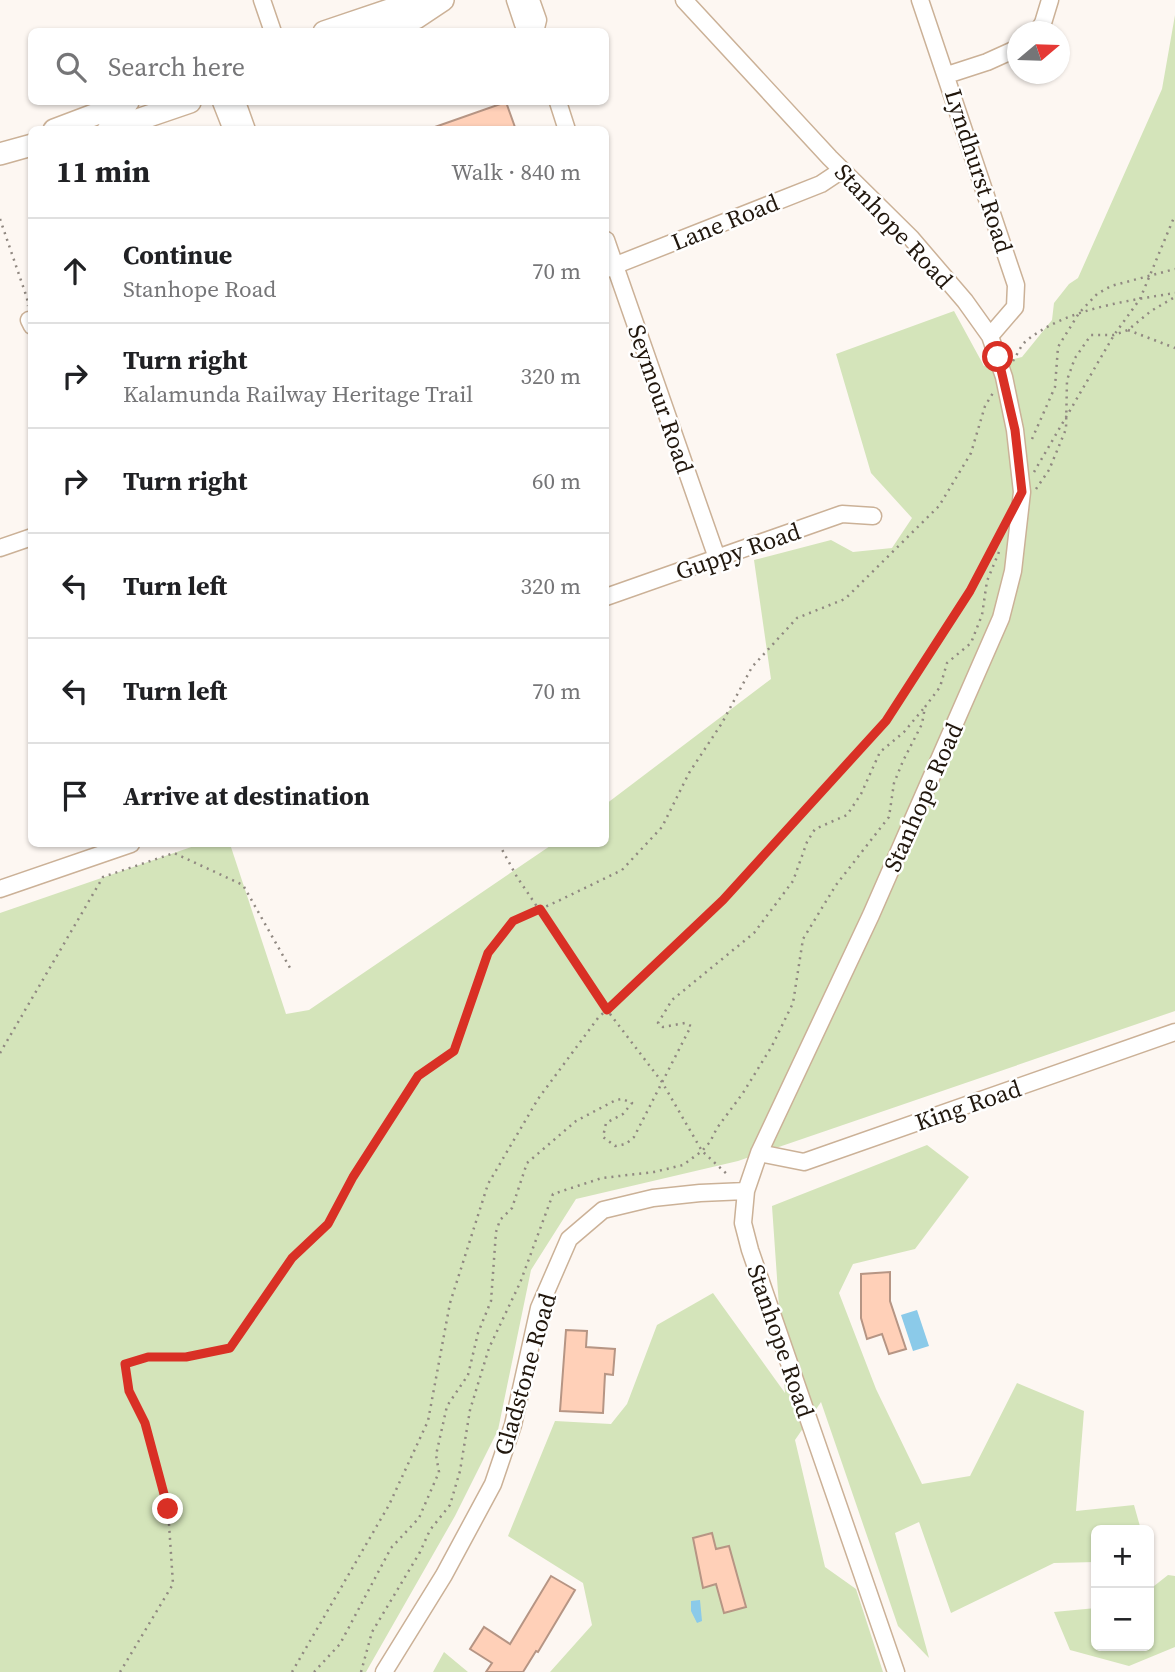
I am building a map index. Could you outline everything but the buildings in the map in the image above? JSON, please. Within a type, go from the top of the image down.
[{"type":"main road","points":[[336,28],[419,0]]},
{"type":"main road","points":[[390,28],[416,18],[443,0]]},
{"type":"main road","points":[[65,126],[120,105]]},
{"type":"main road","points":[[120,126],[181,105]]},
{"type":"main road","points":[[0,155],[28,146]]},
{"type":"street","points":[[262,0],[272,28]]},
{"type":"street","points":[[515,0],[523,24],[528,28]]},
{"type":"street","points":[[531,0],[538,20],[535,28]]},
{"type":"street","name":"Stanhope Road","points":[[684,0],[842,170],[911,238],[965,301],[990,336],[1004,377],[1015,430],[1022,492],[1021,511],[1013,571],[1001,618],[872,915],[758,1153],[746,1191],[743,1223],[750,1250],[895,1672]]},
{"type":"street","name":"Lyndhurst Road","points":[[920,0],[1016,285],[1015,307],[990,336]]},
{"type":"street","points":[[1044,21],[1050,0]]},
{"type":"street","points":[[947,75],[1007,53]]},
{"type":"street","points":[[222,105],[230,126]]},
{"type":"street","points":[[238,105],[246,126]]},
{"type":"street","points":[[559,105],[567,126]]},
{"type":"street","name":"Lane Road","points":[[610,268],[821,184],[842,170]]},
{"type":"street","name":"Seymour Road","points":[[610,268],[717,558]]},
{"type":"street","name":"Guppy Road","points":[[609,596],[842,514],[873,516]]},
{"type":"street","points":[[0,548],[28,538]]},
{"type":"street","points":[[0,889],[122,847]]},
{"type":"street","name":"King Road","points":[[758,1153],[804,1162],[1175,1032]]},
{"type":"street","name":"Gladstone Road","points":[[384,1672],[444,1575],[493,1484],[513,1425],[539,1308],[569,1239],[603,1209],[653,1198],[746,1191]]},
{"type":"path","points":[[1022,492],[1114,335],[1140,299],[1175,215]]},
{"type":"path","points":[[0,219],[28,306]]},
{"type":"path","points":[[1019,467],[1055,387],[1058,347],[1079,313],[1097,294],[1111,286],[1175,269]]},
{"type":"path","points":[[120,1672],[173,1584],[168,1509],[145,1423],[129,1391],[125,1364],[148,1357],[186,1357],[230,1348],[292,1258],[328,1224],[353,1177],[418,1076],[454,1051],[488,953],[513,921],[622,870],[662,827],[689,773],[722,723],[752,667],[797,618],[845,599],[939,506],[971,453],[985,406],[1023,344],[1069,315],[1140,299],[1175,295]]},
{"type":"path","points":[[1021,511],[1049,470],[1066,429],[1067,380],[1075,358],[1091,335],[1114,335],[1128,330],[1175,295]]},
{"type":"path","points":[[1128,330],[1175,348]]},
{"type":"path","points":[[292,1672],[389,1506],[428,1421],[450,1303],[488,1184],[538,1099],[598,1018],[723,900],[886,721],[970,591],[1003,529]]},
{"type":"path","points":[[314,1672],[340,1644],[391,1548],[419,1518],[439,1472],[436,1455],[447,1406],[468,1375],[478,1334],[491,1301],[496,1232],[500,1220],[512,1208],[527,1163],[576,1121],[622,1099],[632,1103],[624,1114],[606,1123],[603,1137],[615,1146],[626,1144],[634,1137],[691,1026],[685,1023],[663,1027],[658,1023],[672,1000],[754,933],[793,881],[807,842],[816,829],[847,815],[862,794],[880,752],[904,732],[925,707],[940,687],[947,663],[971,643],[982,615],[987,581],[1003,545]]},
{"type":"path","points":[[361,1672],[372,1632],[420,1552],[430,1530],[450,1505],[460,1471],[470,1410],[489,1348],[520,1283],[553,1194],[602,1178],[654,1172],[683,1165],[702,1151],[765,1058],[793,1003],[803,939],[836,884],[889,817],[894,783],[902,761],[922,724],[925,707]]},
{"type":"path","points":[[501,847],[517,877],[607,1010],[662,1082],[702,1151],[746,1191]]},
{"type":"path","points":[[0,1053],[103,877],[174,853],[243,885],[290,968]]},
{"type":"green space","points":[[1175,15],[1175,1011],[738,1161],[576,1199],[531,1270],[498,1430],[455,1516],[366,1672],[0,1672],[0,913],[191,847],[231,847],[286,1014],[309,1010],[549,847],[609,847],[609,802],[771,679],[754,560],[831,540],[853,552],[892,548],[912,518],[871,473],[836,354],[954,311],[984,366],[1022,357],[1052,320],[1054,303],[1069,284],[1078,278],[1162,89]]},
{"type":"green space","points":[[927,1145],[969,1177],[915,1249],[853,1264],[839,1293],[876,1389],[922,1484],[970,1476],[1017,1383],[1084,1411],[1076,1511],[1134,1505],[1140,1525],[1091,1525],[1091,1562],[1054,1563],[951,1613],[919,1522],[895,1533],[929,1658],[898,1626],[821,1402],[795,1440],[825,1567],[856,1589],[883,1672],[550,1672],[592,1625],[583,1583],[508,1536],[555,1421],[611,1424],[627,1404],[657,1325],[713,1293],[785,1393],[772,1206]]},
{"type":"green space","points":[[1168,1575],[1175,1576],[1175,1647],[1129,1666],[1070,1650],[1054,1612],[1091,1608],[1091,1651],[1154,1651],[1154,1586]]},
{"type":"green space","points":[[444,1652],[468,1672],[433,1672]]},
{"type":"water","points":[[917,1310],[929,1346],[913,1351],[901,1315]]},
{"type":"water","points":[[700,1600],[702,1621],[697,1623],[691,1611],[691,1601]]},
{"type":"route","points":[[168,1509],[145,1423],[129,1391],[125,1364],[148,1357],[186,1357],[230,1348],[292,1258],[328,1224],[353,1177],[418,1076],[454,1051],[488,953],[513,921],[540,909],[607,1010],[723,900],[886,721],[970,591],[1022,492],[1015,430],[998,357]]}]
